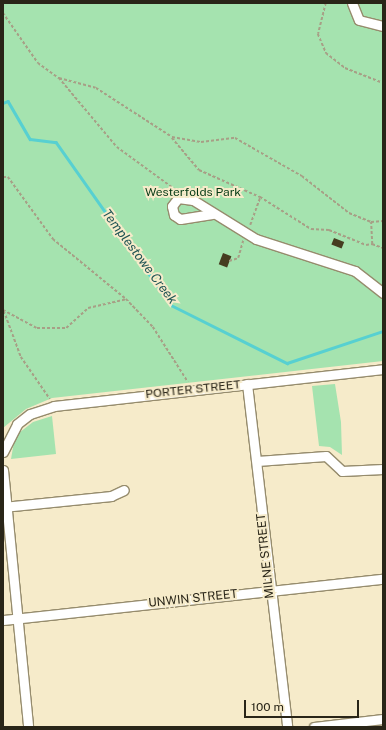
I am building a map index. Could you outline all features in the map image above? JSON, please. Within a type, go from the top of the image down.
[{"type":"street","points":[[352,3],[359,20],[383,26]]},
{"type":"street","points":[[212,214],[185,220],[176,218],[172,211],[174,201],[188,199],[263,242],[354,271],[383,293]]},
{"type":"street","name":"PORTER STREET","points":[[3,452],[11,431],[30,414],[54,406],[383,370]]},
{"type":"street","name":"MILNE STREET","points":[[247,384],[257,461],[286,727]]},
{"type":"street","points":[[257,461],[326,456],[342,471],[383,469]]},
{"type":"street","points":[[3,470],[4,507],[28,727]]},
{"type":"street","points":[[4,507],[111,496],[124,490]]},
{"type":"street","name":"UNWIN STREET","points":[[3,620],[383,579]]},
{"type":"street","points":[[314,727],[383,720]]},
{"type":"path","points":[[326,3],[318,34],[326,53],[345,68],[383,83]]},
{"type":"path","points":[[3,13],[38,63],[59,78],[116,147],[188,199]]},
{"type":"path","points":[[59,78],[96,88],[172,137],[199,170],[260,197],[311,229],[329,230],[383,248]]},
{"type":"path","points":[[172,137],[201,142],[235,138],[302,176],[348,213],[372,222],[383,221]]},
{"type":"path","points":[[3,176],[8,177],[53,239],[126,299],[153,327],[193,390]]},
{"type":"path","points":[[256,208],[260,197]]},
{"type":"path","points":[[372,222],[372,244]]},
{"type":"path","points":[[3,310],[37,328],[66,328],[88,308],[126,299]]},
{"type":"path","points":[[3,310],[21,357],[54,406]]},
{"type":"green space","name":"Westerfolds Park","points":[[3,3],[383,3],[383,361],[52,398],[26,409],[3,428]]},
{"type":"green space","points":[[335,384],[341,422],[342,455],[330,447],[319,446],[312,386]]},
{"type":"green space","points":[[52,416],[56,454],[11,459],[15,436],[33,422]]},
{"type":"building","points":[[334,238],[344,242],[342,249],[331,244]]},
{"type":"building","points":[[223,253],[231,256],[227,267],[219,264]]},
{"type":"waterway","name":"Templestowe Creek","points":[[3,103],[8,101],[30,139],[56,142],[171,305],[287,363],[383,331]]}]
